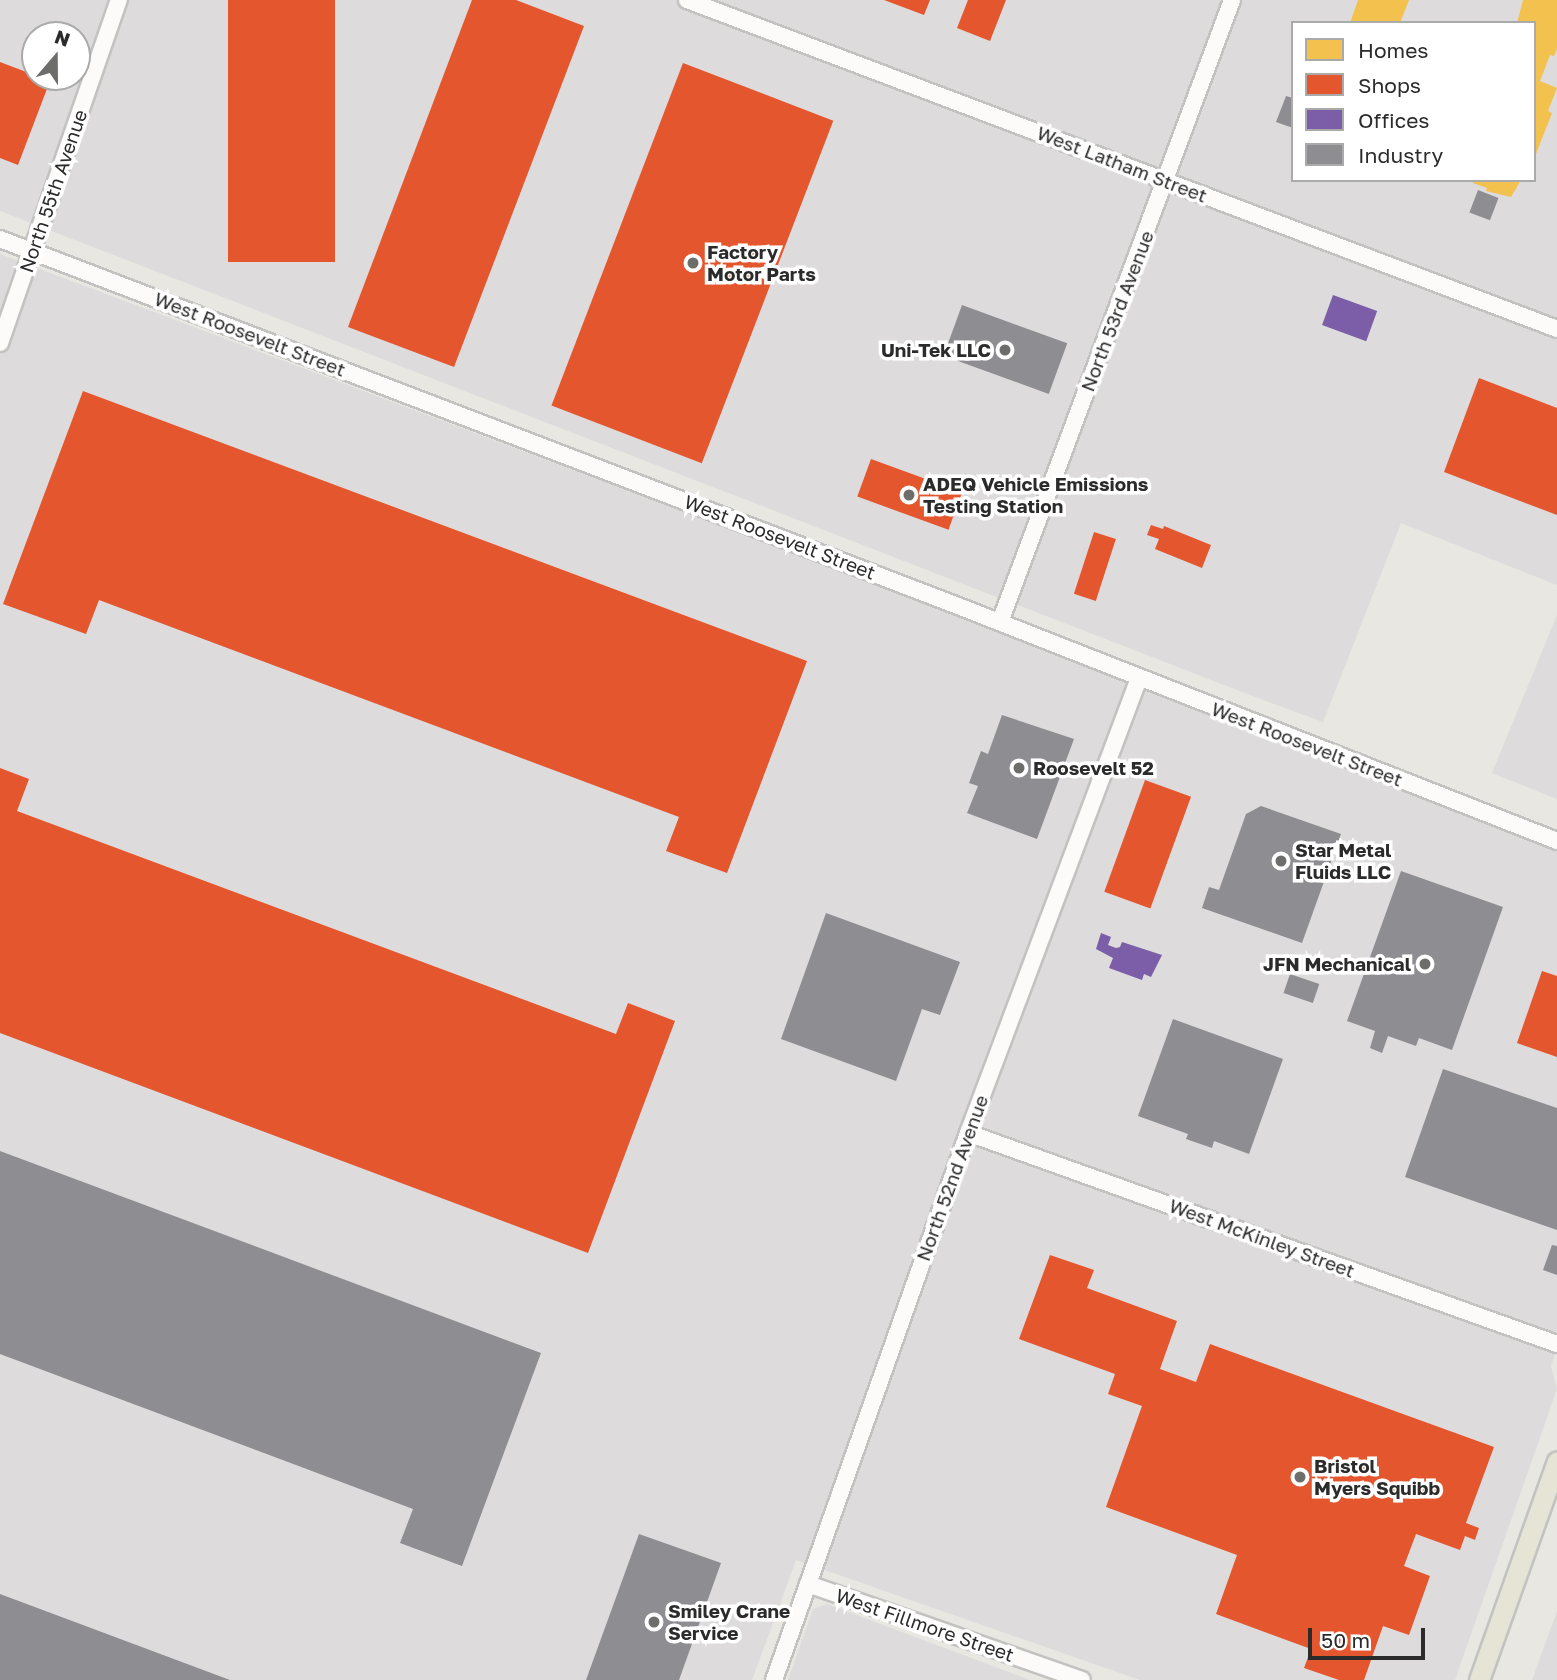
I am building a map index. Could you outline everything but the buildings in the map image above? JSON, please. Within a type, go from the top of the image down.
[{"type":"main road","points":[[1479,1680],[1557,1461]]},
{"type":"street","name":"North 55th Avenue","points":[[0,343],[119,0]]},
{"type":"street","name":"West Latham Street","points":[[687,0],[726,7],[1165,181],[1557,329]]},
{"type":"street","name":"North 53rd Avenue","points":[[1000,622],[1232,0]]},
{"type":"street","name":"West Roosevelt Street","points":[[0,239],[1000,622],[1557,841]]},
{"type":"street","name":"North 52nd Avenue","points":[[774,1680],[968,1133],[1139,678]]},
{"type":"street","name":"West McKinley Street","points":[[968,1133],[1557,1344]]},
{"type":"street","name":"West Fillmore Street","points":[[808,1584],[1082,1680]]},
{"type":"shaded area","points":[[0,0],[1557,0],[1557,585],[1401,523],[1323,722],[0,211]]},
{"type":"shaded area","points":[[0,254],[1557,841],[1557,1348],[1551,1366],[1557,1389],[1455,1680],[1140,1680],[796,1560],[752,1680],[0,1680]]},
{"type":"shaded area","points":[[1557,615],[1557,799],[1492,773]]},
{"type":"shaded area","points":[[827,1604],[1030,1680],[788,1680],[813,1609]]},
{"type":"shaded area","points":[[1557,1611],[1557,1680],[1532,1680]]},
{"type":"place","name":"Factory Motor Parts","points":[[693,263]]},
{"type":"place","name":"Uni-Tek LLC","points":[[1005,350]]},
{"type":"place","name":"ADEQ Vehicle Emissions Testing Station","points":[[909,495]]},
{"type":"place","name":"Roosevelt 52","points":[[1019,768]]},
{"type":"place","name":"Star Metal Fluids LLC","points":[[1281,861]]},
{"type":"place","name":"JFN Mechanical","points":[[1425,964]]},
{"type":"place","name":"Bristol Myers Squibb","points":[[1300,1477]]},
{"type":"place","name":"Smiley Crane Service","points":[[654,1622]]}]
